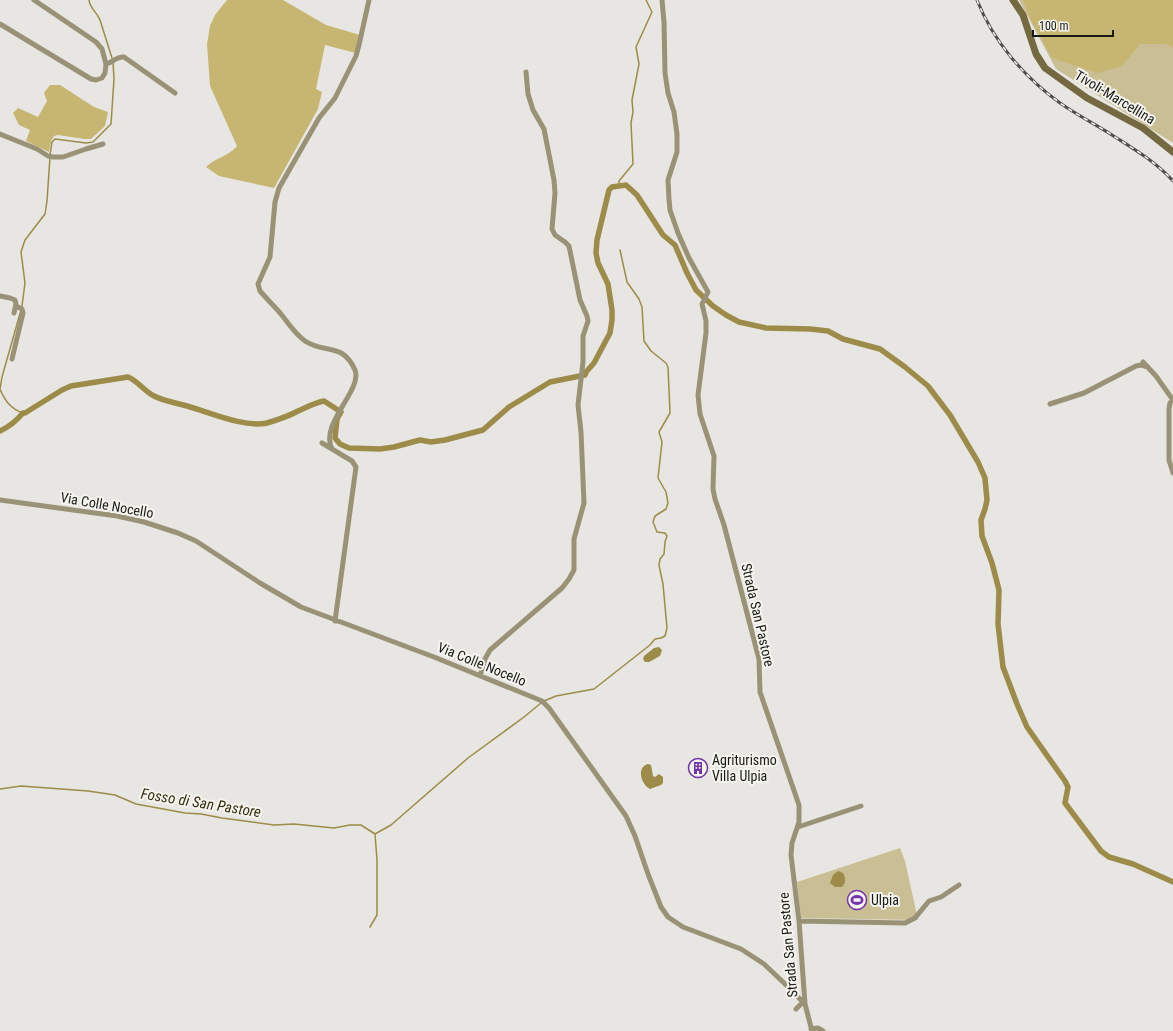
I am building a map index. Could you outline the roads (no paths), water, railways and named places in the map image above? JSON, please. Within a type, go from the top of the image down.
[{"type":"main road","name":"Tivoli-Marcellina","points":[[1013,0],[1023,15],[1036,54],[1045,68],[1087,98],[1143,128],[1173,152]]},
{"type":"street","points":[[34,0],[96,42],[101,47],[110,62]]},
{"type":"street","points":[[332,449],[329,442],[333,425],[336,416],[353,386],[356,375],[355,369],[341,352],[314,346],[302,339],[260,291],[258,284],[270,257],[275,202],[279,188],[319,118],[335,98],[356,56],[369,0]]},
{"type":"street","name":"Strada San Pastore","points":[[662,0],[665,74],[668,93],[674,112],[677,134],[676,152],[668,180],[668,199],[678,233],[708,294],[702,302],[706,321],[706,333],[698,398],[701,421],[711,445],[714,457],[714,495],[724,525],[760,659],[761,696],[798,802],[798,827],[792,842],[791,855],[799,921],[804,1003]]},
{"type":"street","points":[[0,24],[91,79],[96,80],[102,78],[110,62],[120,57],[125,58],[175,93]]},
{"type":"street","points":[[480,676],[485,659],[490,650],[564,586],[573,571],[574,539],[584,501],[581,432],[578,405],[583,358],[583,336],[588,318],[580,300],[569,246],[555,235],[551,227],[555,193],[554,177],[544,129],[533,110],[528,94],[526,72]]},
{"type":"street","points":[[0,134],[37,149],[47,156],[53,157],[63,157],[86,148],[103,144]]},
{"type":"street","points":[[0,296],[14,299],[16,302],[14,313]]},
{"type":"street","points":[[12,358],[23,313],[22,309],[16,306]]},
{"type":"street","points":[[1143,362],[1156,376],[1173,400],[1170,403],[1169,460],[1173,473]]},
{"type":"street","points":[[1050,404],[1084,393],[1136,366],[1141,365],[1148,367]]},
{"type":"street","points":[[322,444],[352,461],[356,467],[335,621]]},
{"type":"street","name":"Via Colle Nocello","points":[[0,500],[117,516],[164,528],[196,541],[292,602],[335,621],[480,676],[543,702],[549,708],[626,816],[636,836],[648,874],[661,906],[668,917],[683,928],[726,943],[749,954],[776,976],[804,1003]]},
{"type":"street","points":[[798,827],[861,806]]},
{"type":"street","points":[[799,921],[906,923],[915,918],[929,901],[940,898],[959,886]]},
{"type":"street","points":[[796,1009],[804,1003],[812,1030],[818,1028],[823,1031]]},
{"type":"waterway","points":[[89,0],[100,20],[112,58]]},
{"type":"waterway","points":[[619,186],[619,181],[633,164],[631,123],[633,112],[632,100],[639,64],[636,47],[652,12],[646,0]]},
{"type":"waterway","points":[[50,155],[52,142],[55,139],[86,143],[93,142],[111,124],[114,79],[113,62]]},
{"type":"waterway","points":[[22,306],[25,283],[21,252],[25,240],[45,214],[50,157]]},
{"type":"waterway","points":[[0,431],[13,423],[23,413],[71,386],[128,377],[150,394],[158,398],[227,419],[248,423],[267,423],[324,401],[341,412],[337,419],[335,438],[340,444],[349,448],[380,449],[420,440],[431,442],[445,440],[483,430],[509,407],[550,382],[585,375],[594,363],[610,333],[612,320],[608,284],[598,263],[596,253],[597,240],[609,190],[612,187],[626,185],[637,195],[663,235],[675,245],[696,290],[713,306],[726,315],[739,322],[766,328],[828,331],[843,339],[880,349],[928,386],[950,415],[978,462],[985,478],[987,500],[981,520],[982,536],[992,563],[999,590],[998,624],[1003,667],[1027,727],[1065,781],[1068,787],[1065,803],[1101,851],[1109,857],[1133,864],[1173,882]]},
{"type":"waterway","points":[[544,701],[556,696],[594,689],[650,645],[655,639],[665,636],[667,628],[663,584],[659,565],[660,559],[664,554],[667,536],[665,533],[657,532],[653,522],[655,516],[666,509],[668,503],[666,492],[658,478],[662,442],[659,432],[670,413],[668,367],[666,363],[651,351],[644,341],[642,307],[639,299],[627,282],[620,250]]},
{"type":"waterway","points":[[0,389],[21,310]]},
{"type":"waterway","points":[[0,389],[9,404],[23,413]]},
{"type":"waterway","points":[[375,834],[391,825],[468,758],[541,703]]},
{"type":"waterway","name":"Fosso di San Pastore","points":[[0,789],[21,786],[88,791],[115,795],[136,804],[185,813],[274,825],[294,824],[334,828],[350,825],[361,825],[375,834]]},
{"type":"waterway","points":[[370,927],[377,915],[377,860],[375,834]]},
{"type":"railway","points":[[977,0],[1001,44],[1034,82],[1060,103],[1144,156],[1173,181]]},
{"type":"place","name":"Agriturismo Villa Ulpia","points":[[698,768]]},
{"type":"place","name":"Ulpia","points":[[857,900]]}]
